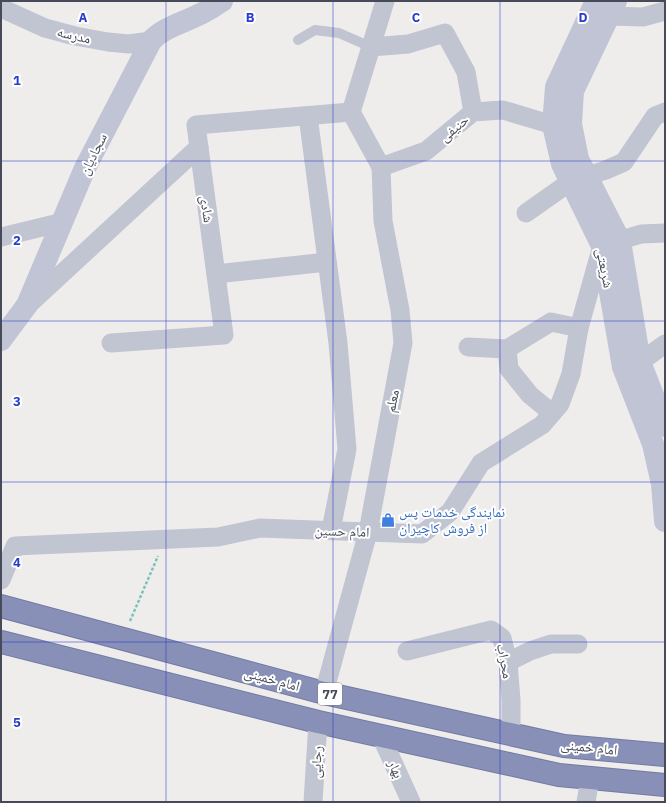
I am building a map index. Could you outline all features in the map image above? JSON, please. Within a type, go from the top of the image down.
[{"type":"highway","name":"امام خمینی","points":[[1,606],[324,693],[564,746],[665,755]]},
{"type":"highway","name":"77","points":[[1,642],[318,722],[559,775],[665,786]]},
{"type":"street","name":"سجادیان","points":[[1,340],[27,306],[85,168],[150,41],[162,32],[206,12],[222,1]]},
{"type":"street","points":[[351,112],[385,1]]},
{"type":"street","points":[[607,6],[643,17],[665,11]]},
{"type":"street","name":"شریعتی","points":[[607,6],[556,86],[553,125],[562,164],[579,179],[611,244],[640,362],[665,426]]},
{"type":"street","name":"شریعتی","points":[[579,179],[578,159],[571,124],[573,91],[607,6]]},
{"type":"street","name":"مدرسه","points":[[1,8],[45,28],[74,36],[129,44],[150,41]]},
{"type":"street","points":[[371,46],[408,44],[445,33],[466,72],[473,112]]},
{"type":"street","name":"حنیفی","points":[[381,167],[426,151],[473,112],[503,110],[553,125]]},
{"type":"street","name":"شادی","points":[[111,343],[224,334],[196,125],[351,112]]},
{"type":"street","name":"معلم","points":[[324,693],[368,532],[403,343],[400,310],[383,221],[381,167],[351,112]]},
{"type":"street","points":[[526,213],[579,179],[624,162],[655,116],[665,112]]},
{"type":"street","points":[[308,116],[338,343],[347,450],[331,530]]},
{"type":"street","points":[[27,306],[199,147]]},
{"type":"street","points":[[1,237],[62,222]]},
{"type":"street","points":[[611,244],[641,234],[665,233]]},
{"type":"street","name":"شریعتی","points":[[611,244],[623,367],[653,444],[662,484],[665,522]]},
{"type":"street","name":"امام حسین","points":[[1,580],[15,546],[218,536],[260,528],[422,534],[450,512],[481,463],[542,425],[560,404],[571,374],[578,328],[611,244]]},
{"type":"street","points":[[216,274],[327,262]]},
{"type":"street","points":[[468,347],[507,349],[551,322],[578,328]]},
{"type":"street","points":[[640,362],[665,344]]},
{"type":"street","points":[[507,349],[509,369],[530,395],[552,413]]},
{"type":"street","name":"محراب","points":[[407,651],[492,630],[502,638],[508,662],[511,700],[511,734]]},
{"type":"street","points":[[508,662],[530,651],[551,644],[578,644]]},
{"type":"street","name":"رجایی","points":[[314,802],[318,722]]},
{"type":"street","name":"بهار","points":[[381,736],[411,802]]},
{"type":"street","points":[[586,802],[590,778]]},
{"type":"lane","points":[[298,40],[315,30],[339,33],[371,46]]},
{"type":"path","points":[[122,639],[165,539]]},
{"type":"place","name":"نمایندگی خدمات پس از فروش کاچیران","points":[[388,520]]}]
